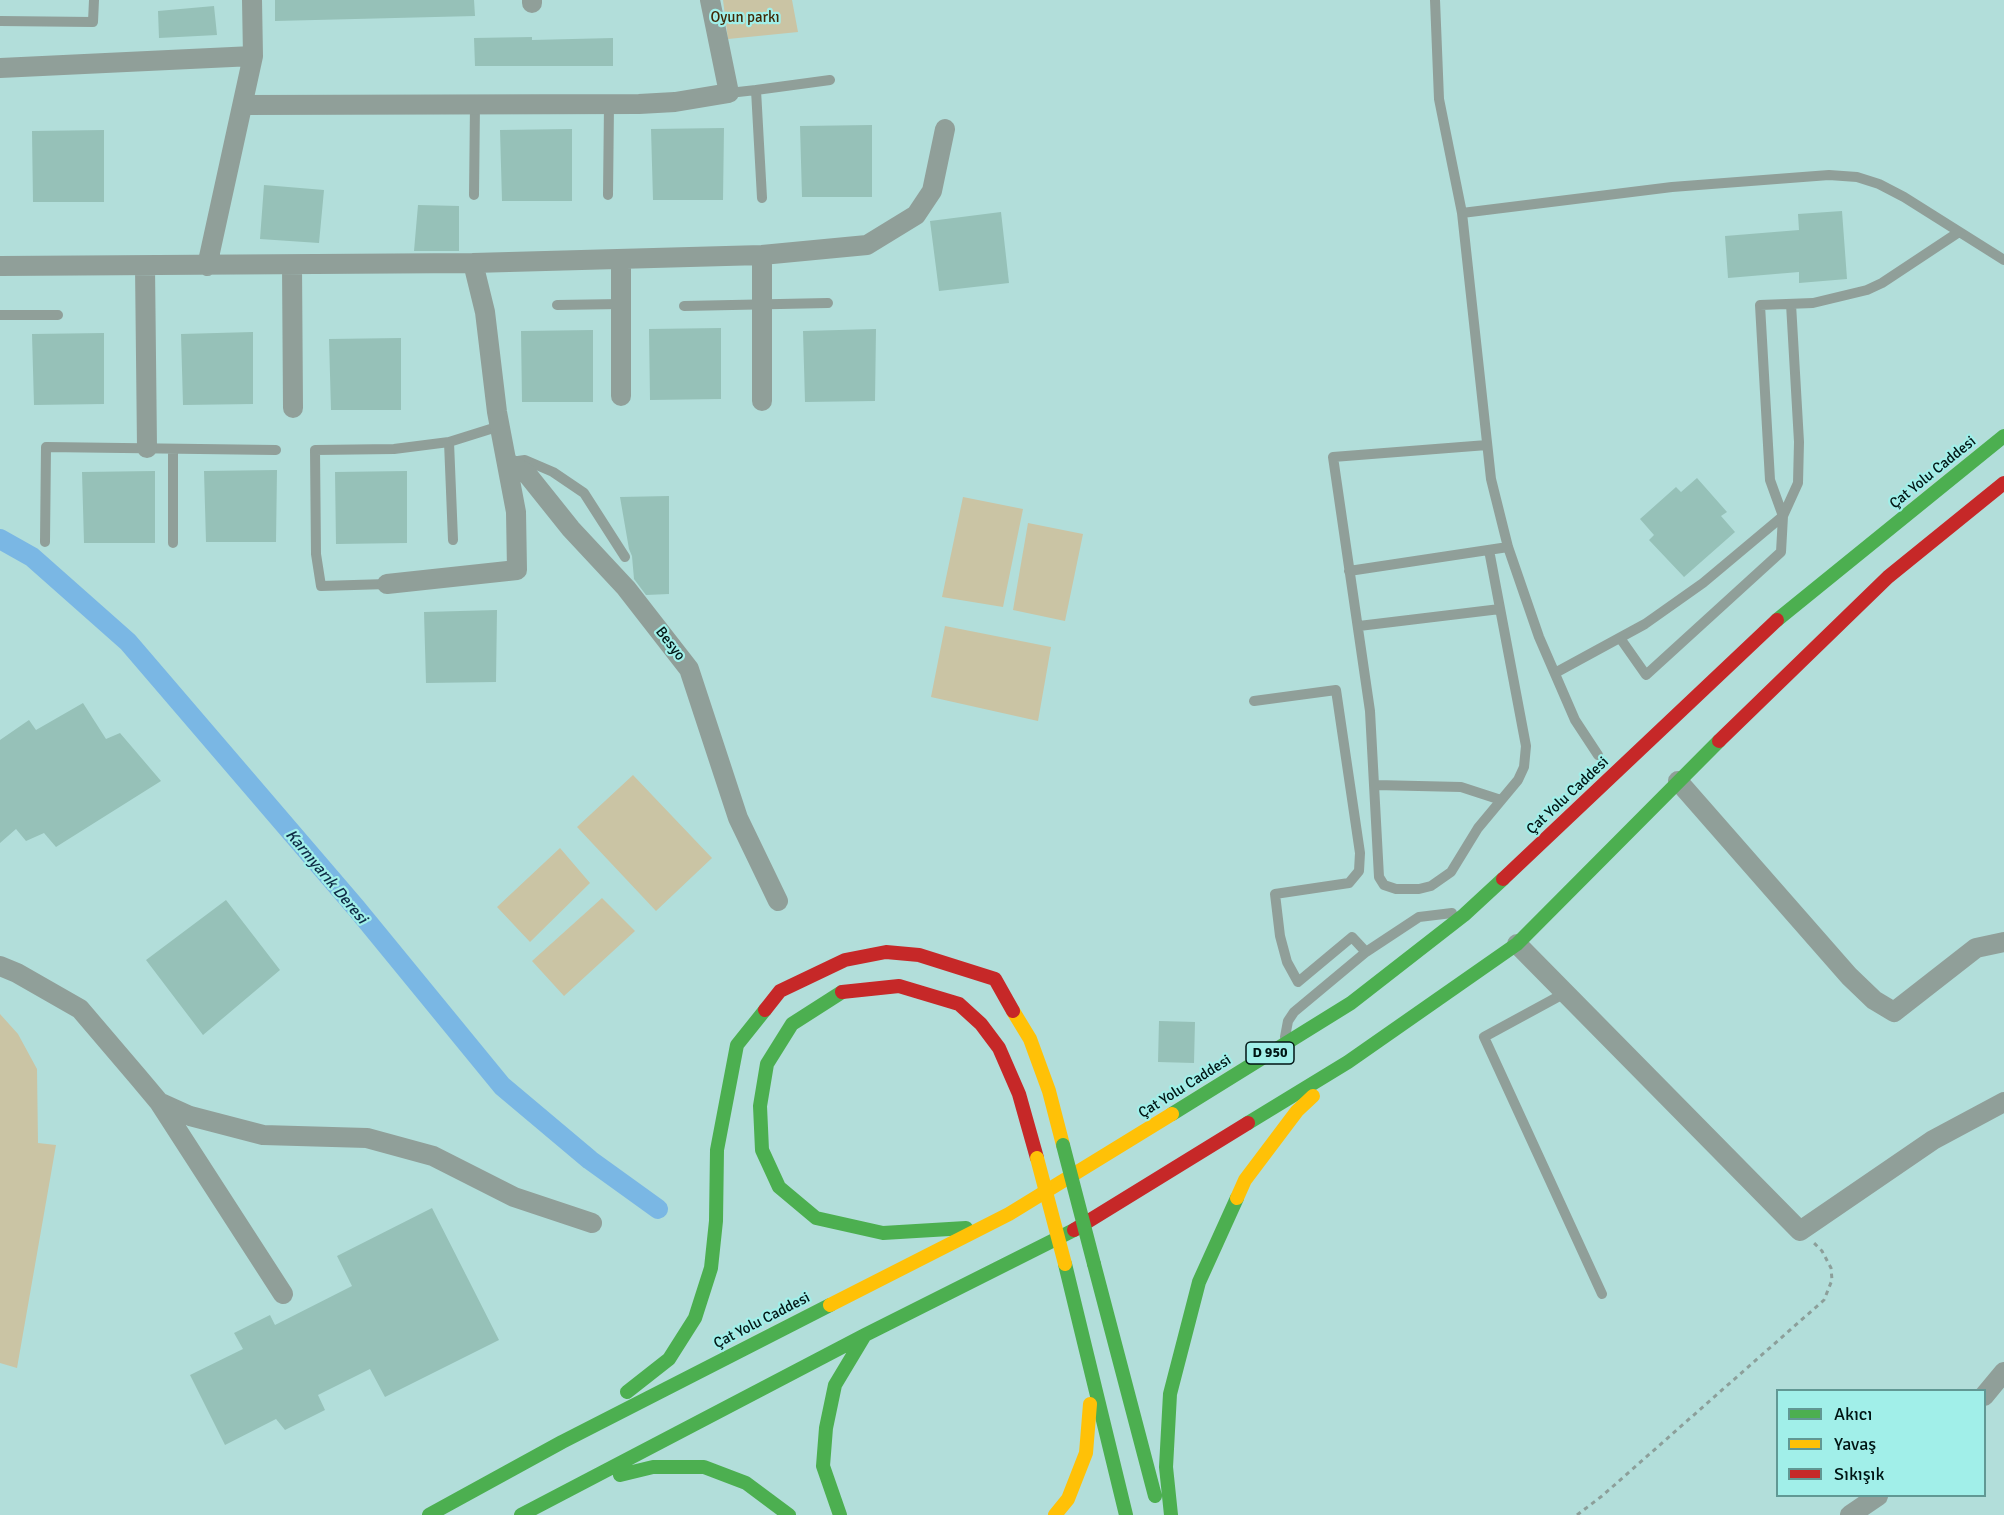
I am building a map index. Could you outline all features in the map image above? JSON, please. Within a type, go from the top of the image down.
[{"type":"highway","name":"Çat Yolu Caddesi","points":[[429,1515],[562,1442],[1009,1214],[1351,1003],[1464,915],[1612,778],[1758,636],[2004,436]]},
{"type":"highway","points":[[521,1515],[865,1335],[1052,1243],[1348,1062],[1517,944],[1678,782],[1888,577],[2004,483]]},
{"type":"highway","points":[[562,1442],[669,1359],[695,1318],[711,1268],[716,1221],[717,1150],[737,1046],[780,991],[845,960],[886,952],[919,955],[995,979],[1030,1039],[1049,1091],[1160,1515]]},
{"type":"highway","points":[[980,1227],[883,1233],[816,1218],[779,1187],[762,1150],[760,1106],[767,1064],[792,1024],[839,992],[899,986],[959,1004],[981,1024],[999,1048],[1019,1094],[1037,1158],[1086,1345],[1126,1515]]},
{"type":"highway","points":[[1171,1515],[1166,1467],[1170,1394],[1199,1282],[1245,1180],[1297,1111],[1348,1062]]},
{"type":"highway","points":[[840,1515],[823,1466],[826,1428],[836,1385],[865,1335]]},
{"type":"highway","points":[[1055,1515],[1068,1499],[1086,1453],[1090,1402],[1086,1345]]},
{"type":"highway","points":[[580,1484],[653,1467],[704,1467],[746,1483],[775,1502],[789,1515]]},
{"type":"street","points":[[207,266],[253,56],[252,0]]},
{"type":"street","points":[[244,105],[609,105],[675,102],[729,93],[710,0]]},
{"type":"street","points":[[0,68],[253,56]]},
{"type":"street","points":[[0,266],[473,263],[762,255],[867,245],[889,234],[916,215],[932,191],[945,129]]},
{"type":"street","points":[[762,255],[762,401]]},
{"type":"street","points":[[621,259],[621,396]]},
{"type":"street","points":[[387,584],[517,570],[516,512],[500,426],[485,312],[473,263]]},
{"type":"street","points":[[292,265],[293,408]]},
{"type":"street","points":[[145,266],[147,448]]},
{"type":"street","name":"Besyo","points":[[507,462],[527,474],[571,529],[626,588],[689,669],[738,818],[778,901]]},
{"type":"street","points":[[1678,782],[1849,976],[1874,1000],[1894,1012],[1977,948],[2004,942]]},
{"type":"street","points":[[1517,944],[1800,1231],[1933,1140],[2004,1102]]},
{"type":"street","points":[[0,966],[17,973],[80,1009],[159,1102],[283,1294]]},
{"type":"street","points":[[159,1102],[190,1116],[263,1134],[367,1138],[433,1156],[514,1197],[592,1223]]},
{"type":"street","points":[[1986,1394],[2004,1372]]},
{"type":"street","points":[[1850,1515],[1877,1497]]},
{"type":"lane","points":[[0,21],[93,22],[94,0]]},
{"type":"lane","points":[[1435,0],[1439,99],[1462,213],[1491,479],[1508,547],[1539,637],[1575,720],[1598,755]]},
{"type":"lane","points":[[729,93],[830,80]]},
{"type":"lane","points":[[756,90],[762,198]]},
{"type":"lane","points":[[474,195],[475,104]]},
{"type":"lane","points":[[608,195],[609,105]]},
{"type":"lane","points":[[1462,213],[1672,187],[1829,175],[1857,177],[1879,184],[2004,260]]},
{"type":"lane","points":[[1783,516],[1770,480],[1760,305],[1835,300],[1867,290],[1882,283],[1959,232]]},
{"type":"lane","points":[[684,306],[828,303]]},
{"type":"lane","points":[[557,305],[621,304]]},
{"type":"lane","points":[[1620,638],[1646,675],[1781,552],[1783,516],[1798,483],[1799,442],[1791,304]]},
{"type":"lane","points":[[0,315],[58,315]]},
{"type":"lane","points":[[387,584],[321,586],[316,554],[315,450],[394,449],[449,442],[500,426]]},
{"type":"lane","points":[[449,442],[453,540]]},
{"type":"lane","points":[[1487,445],[1332,457],[1359,626],[1376,785],[1379,877],[1384,885],[1396,889],[1419,889],[1442,880],[1451,872],[1478,828],[1522,774],[1527,756],[1489,550]]},
{"type":"lane","points":[[45,543],[46,447],[276,450]]},
{"type":"lane","points":[[173,449],[173,543]]},
{"type":"lane","points":[[507,462],[525,460],[553,472],[584,493],[625,557]]},
{"type":"lane","points":[[1555,673],[1645,624],[1703,583],[1783,516]]},
{"type":"lane","points":[[1349,571],[1508,547]]},
{"type":"lane","points":[[1359,626],[1500,609]]},
{"type":"lane","points":[[1254,701],[1336,690],[1361,862],[1359,871],[1350,883],[1275,894],[1280,936],[1287,962],[1298,982],[1352,937],[1366,952]]},
{"type":"lane","points":[[1376,785],[1461,786],[1501,800]]},
{"type":"lane","points":[[1285,1044],[1286,1028],[1293,1012],[1366,952],[1419,917],[1440,913],[1464,915]]},
{"type":"lane","points":[[1565,993],[1484,1037],[1602,1294]]},
{"type":"path","points":[[1577,1515],[1602,1496],[1824,1300],[1832,1280],[1831,1268],[1822,1251],[1800,1231]]},
{"type":"green space","name":"Oyun parkı","points":[[723,0],[792,0],[798,32],[728,39]]},
{"type":"green space","points":[[963,497],[1023,509],[1003,607],[942,597]]},
{"type":"green space","points":[[1028,523],[1083,534],[1065,621],[1013,610]]},
{"type":"green space","points":[[945,626],[1051,647],[1038,721],[931,697]]},
{"type":"green space","points":[[633,775],[712,858],[656,911],[577,827]]},
{"type":"green space","points":[[560,848],[590,883],[530,942],[497,907]]},
{"type":"green space","points":[[602,898],[635,931],[564,996],[532,961]]},
{"type":"green space","points":[[0,1014],[18,1034],[37,1069],[38,1143],[56,1145],[17,1368],[0,1363]]},
{"type":"building","points":[[275,0],[474,0],[475,16],[275,21]]},
{"type":"building","points":[[214,6],[217,35],[159,38],[158,11]]},
{"type":"building","points":[[532,37],[532,40],[613,38],[613,66],[475,66],[474,38]]},
{"type":"building","points":[[872,125],[872,197],[802,197],[800,126]]},
{"type":"building","points":[[724,128],[723,200],[653,200],[651,129]]},
{"type":"building","points":[[572,129],[572,201],[502,201],[500,130]]},
{"type":"building","points":[[104,130],[104,202],[33,202],[32,131]]},
{"type":"building","points":[[264,185],[324,190],[319,243],[260,239]]},
{"type":"building","points":[[418,205],[459,206],[459,251],[414,251]]},
{"type":"building","points":[[1842,211],[1847,279],[1799,283],[1799,272],[1728,278],[1725,236],[1799,230],[1798,214]]},
{"type":"building","points":[[1001,212],[1009,283],[939,291],[930,221]]},
{"type":"building","points":[[721,328],[721,399],[650,400],[649,329]]},
{"type":"building","points":[[876,329],[875,401],[805,402],[803,331]]},
{"type":"building","points":[[593,330],[593,402],[522,402],[521,331]]},
{"type":"building","points":[[253,332],[253,404],[183,405],[181,334]]},
{"type":"building","points":[[104,333],[104,404],[34,405],[32,334]]},
{"type":"building","points":[[401,338],[401,410],[331,410],[329,339]]},
{"type":"building","points":[[277,470],[276,542],[206,542],[204,471]]},
{"type":"building","points":[[155,471],[155,543],[84,543],[82,472]]},
{"type":"building","points":[[407,471],[407,543],[336,544],[335,472]]},
{"type":"building","points":[[1697,478],[1727,512],[1721,516],[1735,532],[1684,577],[1649,540],[1654,535],[1640,519],[1676,487],[1681,492]]},
{"type":"building","points":[[669,496],[669,594],[646,595],[634,579],[632,556],[620,497]]},
{"type":"building","points":[[497,610],[496,682],[426,683],[424,612]]},
{"type":"building","points":[[83,703],[106,739],[120,733],[161,781],[56,847],[44,833],[26,841],[16,829],[0,843],[0,740],[29,720],[36,730]]},
{"type":"building","points":[[226,900],[280,970],[203,1035],[146,960]]},
{"type":"building","points":[[1159,1021],[1195,1022],[1194,1063],[1158,1062]]},
{"type":"building","points":[[432,1208],[499,1340],[385,1397],[370,1369],[318,1395],[325,1410],[285,1430],[276,1419],[225,1445],[190,1375],[243,1349],[234,1333],[270,1315],[275,1325],[352,1286],[337,1256]]},
{"type":"waterway","name":"Karnıyarık Deresi","points":[[0,539],[32,557],[128,642],[357,909],[502,1086],[590,1160],[658,1209]]},
{"type":"traffic: fast","points":[[1777,620],[2004,436]]},
{"type":"traffic: fast","points":[[1248,1123],[1348,1062],[1517,944],[1719,741]]},
{"type":"traffic: fast","points":[[1172,1114],[1351,1003],[1464,915],[1503,879]]},
{"type":"traffic: fast","points":[[842,992],[792,1024],[767,1064],[760,1106],[762,1150],[779,1187],[816,1218],[883,1233],[966,1228]]},
{"type":"traffic: fast","points":[[627,1392],[669,1359],[695,1318],[711,1268],[716,1221],[717,1150],[737,1045],[765,1010]]},
{"type":"traffic: fast","points":[[1063,1145],[1094,1264]]},
{"type":"traffic: fast","points":[[1171,1515],[1166,1467],[1170,1394],[1199,1282],[1237,1198]]},
{"type":"traffic: fast","points":[[521,1515],[865,1335],[1074,1230]]},
{"type":"traffic: fast","points":[[1065,1264],[1126,1515]]},
{"type":"traffic: fast","points":[[1094,1264],[1155,1496]]},
{"type":"traffic: fast","points":[[429,1515],[562,1442],[830,1305]]},
{"type":"traffic: fast","points":[[840,1515],[823,1466],[826,1428],[835,1385],[865,1335]]},
{"type":"traffic: fast","points":[[620,1475],[653,1467],[704,1467],[746,1483],[789,1515]]},
{"type":"traffic: slow","points":[[1013,1011],[1030,1039],[1049,1091],[1063,1145]]},
{"type":"traffic: slow","points":[[1237,1198],[1245,1180],[1297,1111],[1313,1096]]},
{"type":"traffic: slow","points":[[830,1305],[1009,1214],[1172,1114]]},
{"type":"traffic: slow","points":[[1037,1158],[1065,1264]]},
{"type":"traffic: slow","points":[[1055,1515],[1068,1499],[1086,1453],[1090,1404]]},
{"type":"traffic: jam","points":[[1719,741],[1888,577],[2004,483]]},
{"type":"traffic: jam","points":[[1503,879],[1777,620]]},
{"type":"traffic: jam","points":[[765,1010],[780,991],[845,960],[886,952],[919,955],[995,979],[1013,1011]]},
{"type":"traffic: jam","points":[[842,992],[899,986],[959,1004],[981,1024],[999,1048],[1019,1094],[1037,1158]]},
{"type":"traffic: jam","points":[[1074,1230],[1248,1123]]}]
